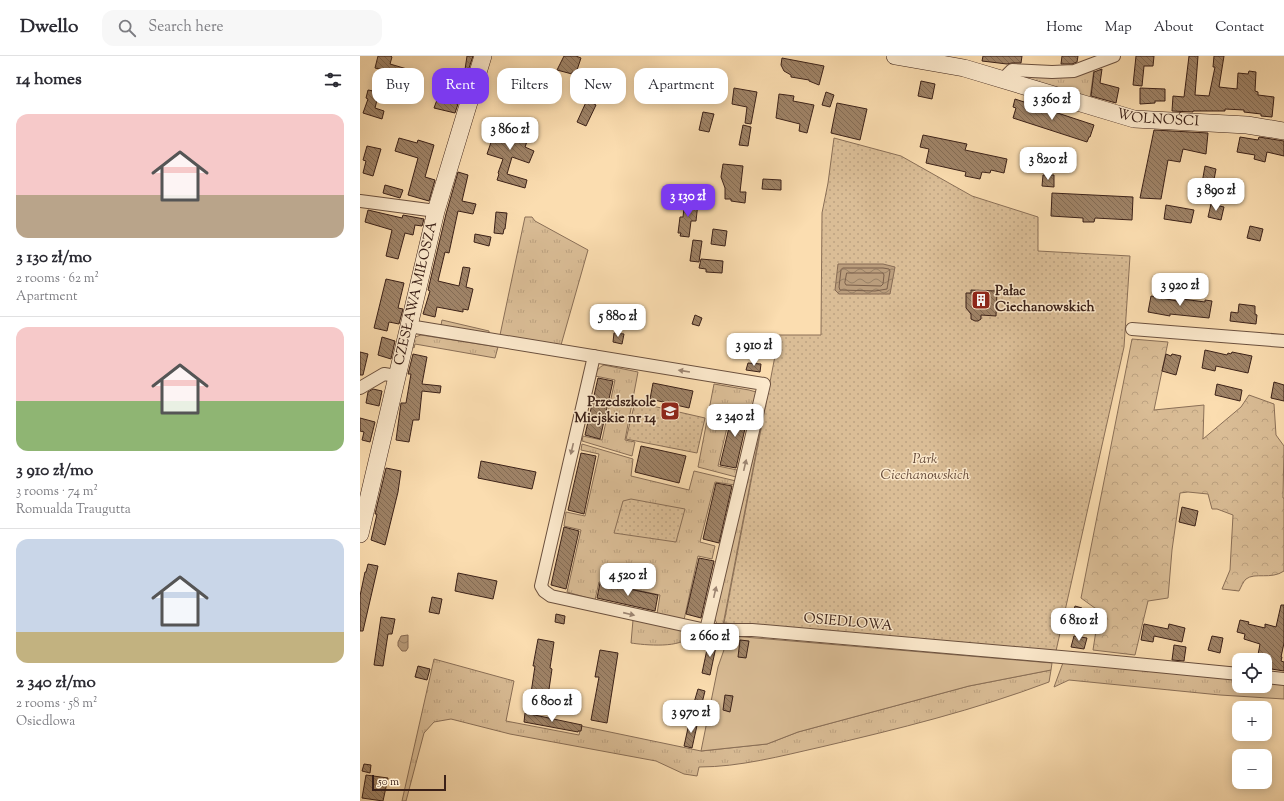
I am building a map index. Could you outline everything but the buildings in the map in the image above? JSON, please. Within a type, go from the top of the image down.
[{"type":"street","name":"CZESŁAWA MIŁOSZA","points":[[360,534],[436,211],[483,56]]},
{"type":"street","name":"WOLNOŚCI","points":[[896,56],[952,65],[1134,119],[1247,125],[1284,131]]},
{"type":"street","points":[[1005,80],[1007,75],[1012,70],[1052,72],[1074,71],[1114,56]]},
{"type":"street","points":[[360,202],[436,211]]},
{"type":"street","points":[[409,326],[764,384],[706,630]]},
{"type":"street","points":[[1132,329],[1284,341]]},
{"type":"street","name":"OSIEDLOWA","points":[[594,356],[541,586],[544,591],[551,596],[706,630],[752,630],[1232,673]]},
{"type":"street","points":[[360,388],[384,374],[396,376]]},
{"type":"street","points":[[1272,678],[1284,679]]},
{"type":"green space","points":[[1094,69],[1090,98],[1019,77]]},
{"type":"green space","name":"Park Ciechanowskich","points":[[834,138],[901,156],[972,196],[1038,217],[1038,251],[1130,256],[1124,347],[1056,651],[724,623],[779,335],[821,335],[822,213]]},
{"type":"green space","points":[[525,217],[532,217],[535,221],[588,250],[561,345],[500,335]]},
{"type":"green space","points":[[442,320],[489,331],[489,334],[441,325]]},
{"type":"green space","points":[[421,335],[498,347],[495,358],[415,344],[414,348],[412,347],[415,337]]},
{"type":"green space","points":[[1132,339],[1168,342],[1154,410],[1204,405],[1203,439],[1241,407],[1249,395],[1274,404],[1276,435],[1284,446],[1284,571],[1279,574],[1269,576],[1250,577],[1245,580],[1239,591],[1222,589],[1230,570],[1233,515],[1217,509],[1212,509],[1208,494],[1188,492],[1180,493],[1172,550],[1168,598],[1148,601],[1135,655],[1093,650],[1099,611],[1081,598]]},
{"type":"green space","points":[[604,365],[638,372],[625,440],[635,442],[632,456],[582,441],[583,436],[602,440],[615,380],[595,376],[598,369]]},
{"type":"green space","points":[[714,384],[756,392],[752,411],[732,406],[718,466],[737,470],[736,477],[698,467]]},
{"type":"green space","points":[[769,385],[723,625],[717,624],[714,617]]},
{"type":"green space","points":[[635,402],[705,418],[697,453],[626,439]]},
{"type":"green space","points":[[582,444],[633,459],[631,476],[689,490],[694,471],[736,481],[735,485],[715,482],[700,542],[715,546],[712,559],[698,556],[684,620],[657,614],[660,595],[599,582],[595,600],[567,592],[581,530],[564,526],[566,512],[585,516],[599,454],[581,450]]},
{"type":"green space","points":[[631,499],[685,509],[676,542],[614,533],[623,501]]},
{"type":"green space","points":[[633,620],[690,630],[690,635],[680,642],[672,644],[645,645],[631,643]]},
{"type":"green space","points":[[732,636],[1052,663],[1051,670],[969,686],[798,732],[767,744],[701,751],[718,667],[726,644]]},
{"type":"green space","points":[[434,659],[514,681],[506,721],[579,735],[581,726],[701,751],[767,744],[798,732],[969,686],[1051,670],[1049,682],[965,710],[879,733],[776,757],[730,765],[699,767],[697,776],[684,774],[656,761],[510,734],[451,719],[434,722],[424,733],[406,801],[402,801]]},
{"type":"green space","points":[[1064,660],[1232,677],[1232,693],[1272,693],[1272,682],[1284,683],[1284,699],[1220,695],[1069,680],[1054,687]]},
{"type":"water","points":[[838,264],[883,264],[895,267],[890,294],[839,294],[835,290]]},
{"type":"water","points":[[408,635],[408,648],[406,651],[402,651],[398,646],[398,642],[401,636]]},
{"type":"place","name":"Pałac Ciechanowskich","points":[[981,300]]},
{"type":"place","name":"Przedszkole Miejskie nr 14","points":[[670,411]]}]
